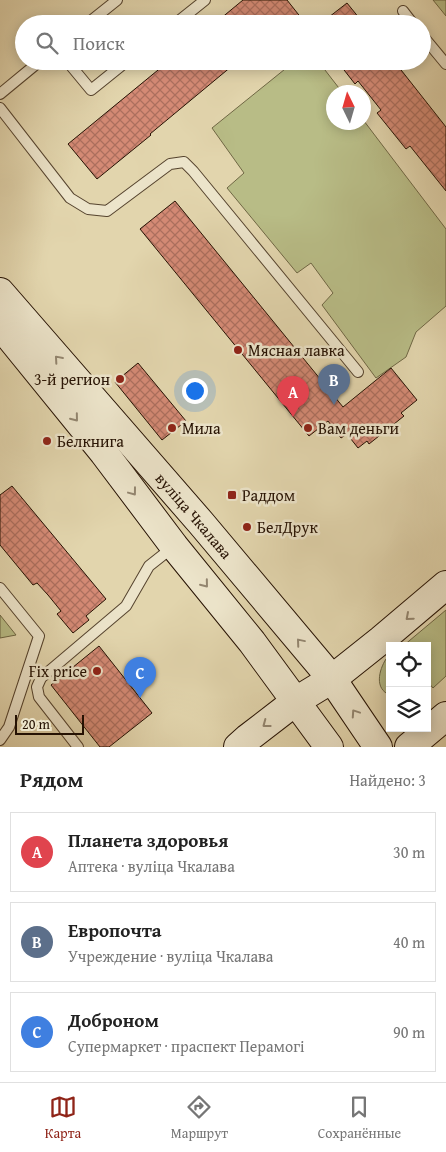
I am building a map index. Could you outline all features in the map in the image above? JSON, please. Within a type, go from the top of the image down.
[{"type":"main road","name":"вуліца Чкалава","points":[[0,292],[201,523],[332,679],[378,747]]},
{"type":"main road","name":"вуліца Чкалава","points":[[0,325],[104,453],[174,546],[252,642],[329,747]]},
{"type":"main road","points":[[238,747],[296,702],[332,679],[446,585]]},
{"type":"main road","points":[[409,747],[446,716]]},
{"type":"lane","points":[[98,15],[117,0]]},
{"type":"lane","points":[[186,15],[205,0]]},
{"type":"lane","points":[[403,11],[406,15]]},
{"type":"lane","points":[[431,46],[446,64]]},
{"type":"lane","points":[[0,94],[29,70]]},
{"type":"lane","points":[[74,70],[91,90],[117,70]]},
{"type":"lane","points":[[0,108],[70,198],[88,209],[107,211],[170,164],[184,162],[358,372]]},
{"type":"lane","points":[[78,747],[39,697],[37,687],[41,678],[126,606],[149,566],[174,546]]},
{"type":"lane","points":[[0,588],[38,636],[9,727],[0,740]]},
{"type":"green space","points":[[433,0],[446,0],[446,16]]},
{"type":"green space","points":[[284,70],[325,70],[337,85],[326,85],[326,130],[371,130],[446,229],[446,306],[416,332],[406,357],[376,378],[322,305],[333,293],[311,263],[297,273],[227,188],[244,173],[212,128]]},
{"type":"green space","points":[[446,610],[446,676],[433,688],[431,686],[431,642],[408,642]]},
{"type":"green space","points":[[0,615],[16,635],[0,638]]},
{"type":"green space","points":[[386,659],[386,693],[380,684],[381,668]]},
{"type":"building","points":[[243,0],[287,0],[299,15],[225,15]]},
{"type":"building","points":[[347,3],[357,15],[332,15]]},
{"type":"building","points":[[158,70],[227,70],[97,179],[68,144]]},
{"type":"building","points":[[344,70],[401,70],[446,127],[446,191],[410,146],[406,149],[377,113],[381,110],[371,97],[371,85],[361,85],[358,81],[355,84]]},
{"type":"building","points":[[175,201],[343,407],[391,368],[417,400],[401,413],[404,416],[369,444],[367,441],[358,448],[347,434],[341,438],[328,421],[309,436],[140,229]]},
{"type":"building","points":[[138,363],[186,421],[162,440],[115,382]]},
{"type":"building","points":[[12,486],[106,599],[86,616],[89,620],[73,633],[57,614],[61,611],[48,595],[37,583],[33,585],[0,545],[0,495]]},
{"type":"building","points":[[99,646],[152,713],[109,747],[100,747],[51,685]]},
{"type":"place","name":"Мясная лавка","points":[[238,350]]},
{"type":"place","name":"3-й регион","points":[[120,379]]},
{"type":"place","name":"Европочта","points":[[334,405]]},
{"type":"place","name":"Планета здоровья","points":[[293,417]]},
{"type":"place","name":"Мила","points":[[172,428]]},
{"type":"place","name":"Вам деньги","points":[[308,428]]},
{"type":"place","name":"Белкнига","points":[[47,441]]},
{"type":"place","name":"Раддом","points":[[232,495]]},
{"type":"place","name":"БелДрук","points":[[247,527]]},
{"type":"place","name":"Fix price","points":[[97,671]]},
{"type":"place","name":"Доброном","points":[[140,698]]}]
